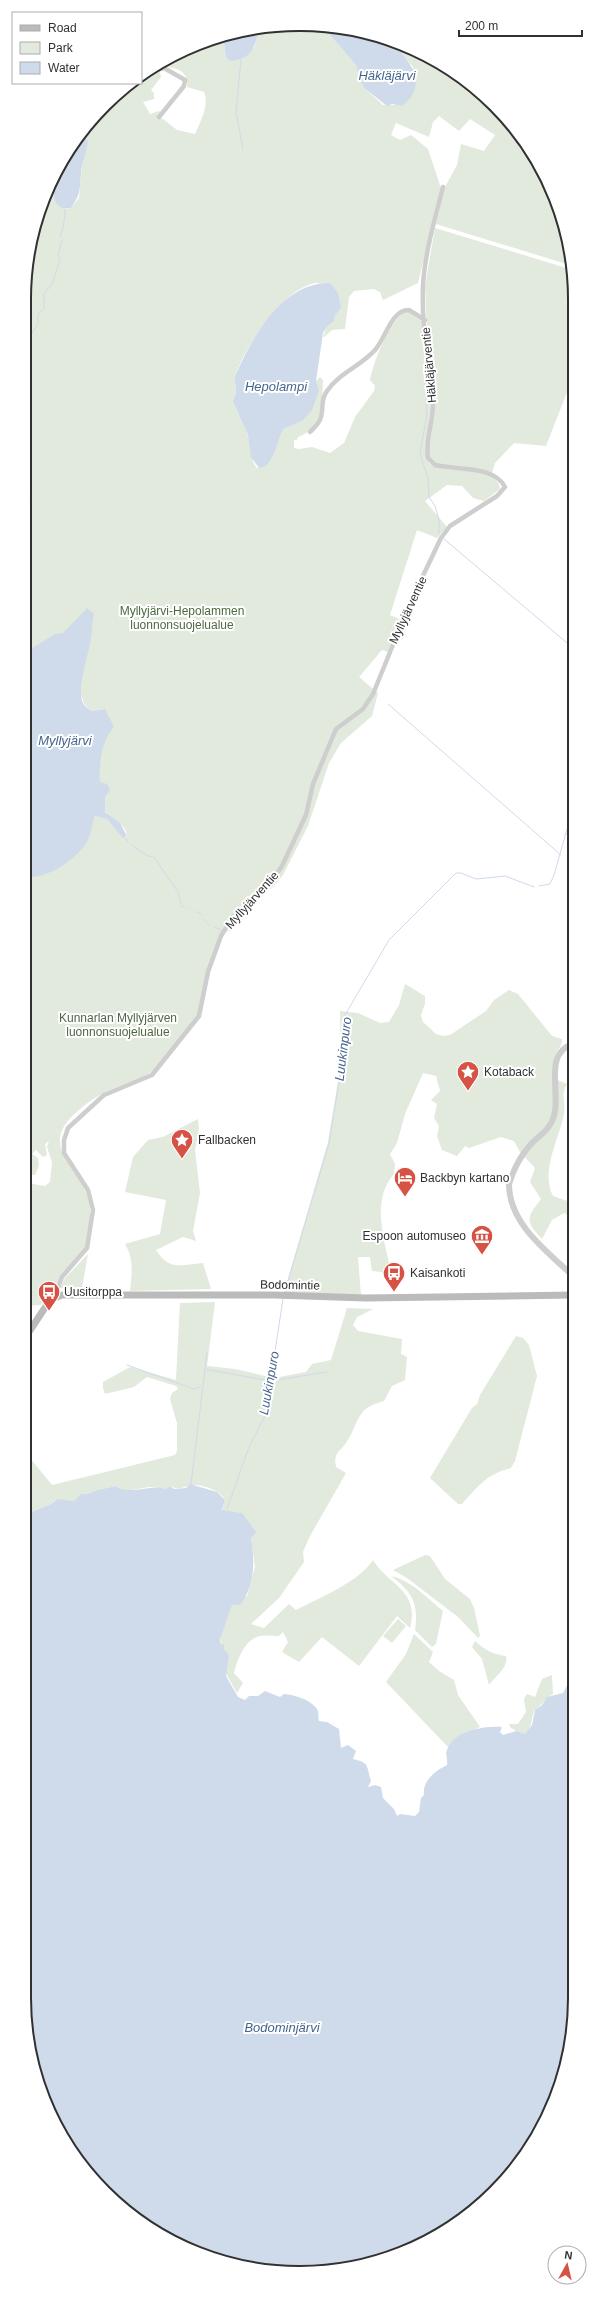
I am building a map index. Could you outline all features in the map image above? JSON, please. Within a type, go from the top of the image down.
[{"type":"main road","name":"Bodomintie","points":[[54,1298],[67,1294],[275,1295],[366,1298],[568,1295]]},
{"type":"main road","points":[[31,1328],[54,1298]]},
{"type":"street","points":[[159,117],[184,86],[185,80],[163,68]]},
{"type":"street","name":"Häkläjärventie","points":[[443,187],[426,265],[423,286],[427,357],[433,402],[428,440],[429,461],[439,466],[460,467],[501,479],[505,487]]},
{"type":"street","points":[[310,432],[321,419],[322,403],[327,390],[349,369],[375,350],[396,317],[402,311],[409,310],[425,320]]},
{"type":"street","name":"Myllyjärventie","points":[[54,1298],[62,1277],[87,1248],[93,1210],[88,1190],[64,1153],[64,1140],[68,1128],[104,1095],[152,1075],[199,1016],[208,972],[221,936],[232,918],[268,886],[282,866],[306,815],[313,784],[336,729],[363,709],[373,694],[410,603],[441,538],[450,526],[497,496],[505,487]]},
{"type":"street","points":[[568,1045],[556,1059],[556,1108],[552,1122],[545,1133],[524,1153],[509,1184],[516,1211],[523,1227],[568,1271]]},
{"type":"green space","points":[[300,31],[328,33],[356,65],[359,79],[364,88],[383,105],[398,105],[413,67],[399,50],[449,76],[477,98],[501,122],[523,150],[548,197],[559,230],[566,264],[436,224],[445,187],[457,165],[461,144],[484,151],[495,135],[470,119],[459,131],[439,116],[433,122],[429,137],[396,123],[391,135],[400,140],[411,135],[428,149],[441,188],[418,283],[383,300],[380,292],[374,289],[354,291],[349,297],[345,329],[332,330],[324,337],[326,328],[332,323],[327,283],[315,283],[302,288],[277,308],[266,321],[240,363],[234,380],[236,392],[233,400],[247,432],[254,464],[257,468],[267,466],[274,454],[283,429],[309,412],[317,395],[316,381],[320,377],[323,380],[320,418],[310,430],[298,437],[297,440],[294,440],[294,448],[299,449],[312,447],[330,453],[344,443],[355,417],[374,391],[375,386],[370,380],[383,342],[394,322],[407,311],[423,322],[431,402],[426,455],[428,461],[438,468],[466,470],[485,474],[493,478],[499,484],[500,489],[484,501],[473,498],[462,486],[447,485],[425,501],[447,527],[437,538],[417,530],[390,615],[401,620],[388,652],[382,650],[359,677],[378,693],[372,716],[341,743],[329,763],[308,826],[283,875],[275,885],[248,909],[246,905],[235,914],[215,951],[200,1015],[155,1070],[99,1095],[71,1117],[61,1132],[60,1145],[65,1158],[82,1183],[88,1198],[90,1216],[88,1237],[82,1253],[56,1285],[50,1286],[41,1305],[31,1306],[31,1182],[33,1184],[45,1186],[50,1182],[52,1162],[47,1147],[49,1141],[45,1144],[47,1155],[43,1157],[36,1150],[32,1154],[38,1158],[39,1166],[35,1175],[31,1175],[31,873],[94,820],[95,816],[107,819],[126,838],[127,836],[124,828],[106,812],[104,805],[106,793],[100,782],[99,767],[103,709],[91,711],[84,704],[63,633],[31,649],[31,300],[33,264],[36,247],[45,213],[53,193],[55,201],[65,209],[71,208],[79,198],[82,167],[88,141],[85,137],[122,98],[139,84],[142,84],[142,82],[150,76],[160,72],[161,77],[151,90],[154,93],[154,99],[143,102],[150,114],[159,111],[159,118],[163,119],[177,130],[195,134],[205,108],[206,97],[204,92],[187,87],[187,80],[182,71],[171,67],[165,67],[197,51],[224,42],[226,57],[254,48],[258,34]]},
{"type":"green space","points":[[435,228],[566,268],[568,300],[568,390],[546,446],[514,443],[495,463],[492,473],[461,466],[435,464],[431,460],[429,455],[434,411],[428,357],[425,286]]},
{"type":"green space","points":[[405,984],[425,996],[425,1004],[421,1015],[423,1022],[436,1034],[443,1036],[450,1035],[486,1011],[494,1000],[509,990],[518,994],[552,1036],[562,1039],[554,1060],[553,1078],[567,1084],[564,1092],[564,1114],[549,1166],[549,1177],[553,1196],[568,1201],[568,1215],[564,1213],[552,1220],[542,1239],[536,1233],[530,1223],[530,1215],[541,1199],[530,1182],[535,1168],[520,1152],[514,1141],[501,1137],[469,1148],[465,1146],[457,1156],[442,1150],[437,1136],[439,1126],[434,1118],[437,1104],[431,1100],[440,1091],[436,1076],[423,1073],[405,1114],[397,1143],[390,1154],[395,1164],[394,1174],[387,1185],[383,1196],[381,1222],[391,1273],[372,1271],[370,1257],[358,1257],[361,1296],[284,1292],[328,1142],[341,1063],[340,1011],[358,1013],[380,1023],[389,1022],[399,1005]]},
{"type":"green space","points":[[198,1119],[199,1129],[195,1150],[200,1193],[193,1231],[196,1241],[183,1237],[156,1250],[161,1257],[171,1264],[182,1265],[203,1263],[211,1289],[130,1291],[132,1272],[131,1261],[125,1244],[160,1234],[166,1200],[125,1192],[133,1157],[148,1140],[163,1137]]},
{"type":"green space","points":[[88,1254],[82,1288],[60,1288],[65,1278]]},
{"type":"green space","points":[[215,1302],[207,1366],[235,1369],[274,1378],[306,1372],[312,1364],[331,1360],[347,1308],[373,1309],[357,1317],[353,1325],[358,1331],[402,1339],[401,1354],[407,1357],[405,1380],[392,1386],[384,1401],[368,1408],[359,1417],[346,1443],[336,1455],[336,1467],[346,1473],[310,1536],[303,1552],[304,1562],[279,1598],[251,1624],[264,1628],[289,1604],[296,1610],[327,1595],[349,1582],[367,1568],[373,1560],[407,1597],[411,1605],[412,1615],[410,1628],[397,1616],[359,1666],[322,1637],[299,1662],[282,1652],[288,1642],[283,1632],[279,1636],[260,1636],[250,1641],[242,1651],[235,1668],[234,1673],[243,1683],[237,1693],[225,1672],[229,1655],[224,1649],[225,1645],[221,1645],[221,1636],[226,1617],[231,1607],[233,1604],[247,1596],[255,1567],[251,1538],[242,1513],[222,1511],[225,1500],[220,1494],[212,1489],[198,1485],[191,1485],[179,1488],[174,1488],[171,1486],[166,1489],[150,1487],[124,1491],[116,1486],[97,1490],[74,1501],[55,1500],[51,1504],[31,1512],[31,1459],[52,1485],[175,1455],[177,1451],[177,1423],[170,1399],[172,1393],[178,1389],[176,1386],[147,1377],[134,1387],[105,1394],[103,1382],[130,1367],[176,1380],[180,1303]]},
{"type":"green space","points":[[516,1336],[523,1338],[529,1345],[537,1376],[515,1461],[511,1468],[489,1477],[478,1486],[462,1504],[458,1504],[430,1478],[472,1408],[477,1404],[480,1395]]},
{"type":"green space","points":[[425,1555],[430,1556],[445,1579],[470,1599],[474,1608],[480,1636],[478,1638],[458,1617],[407,1578],[393,1570]]},
{"type":"green space","points":[[391,1576],[399,1578],[412,1586],[443,1611],[436,1644],[432,1647],[415,1630],[415,1605],[409,1593]]},
{"type":"green space","points":[[398,1619],[406,1626],[392,1643],[383,1636]]},
{"type":"green space","points":[[414,1634],[433,1652],[429,1662],[439,1671],[454,1680],[458,1695],[480,1727],[460,1736],[448,1747],[386,1682],[406,1654]]},
{"type":"green space","points":[[475,1641],[489,1651],[506,1656],[504,1668],[489,1685],[482,1659],[472,1647]]},
{"type":"green space","points":[[552,1675],[553,1694],[535,1710],[530,1728],[526,1734],[522,1735],[510,1727],[509,1724],[518,1724],[526,1712],[524,1699],[527,1694],[535,1697],[542,1679]]},
{"type":"water","name":"Häkläjärvi","points":[[328,33],[369,40],[400,50],[409,62],[415,75],[416,82],[413,94],[402,106],[392,104],[387,106],[364,88],[359,79],[356,65]]},
{"type":"water","points":[[258,34],[254,46],[244,58],[230,61],[226,57],[224,42]]},
{"type":"water","points":[[85,137],[88,141],[82,166],[80,188],[75,202],[71,208],[62,208],[57,205],[53,192],[67,165]]},
{"type":"water","name":"Hepolampi","points":[[330,283],[338,293],[341,308],[335,315],[334,321],[323,333],[316,381],[319,391],[312,410],[303,420],[283,429],[274,454],[267,466],[259,468],[251,457],[248,435],[233,402],[236,392],[235,376],[250,345],[260,329],[271,314],[283,302],[297,292],[313,285]]},
{"type":"water","name":"Myllyjärvi","points":[[87,608],[94,614],[91,639],[83,672],[81,691],[82,699],[84,705],[91,711],[105,709],[114,727],[106,739],[102,753],[100,782],[107,784],[110,790],[105,797],[105,812],[120,823],[127,836],[123,838],[107,819],[95,816],[88,840],[78,854],[53,871],[35,877],[31,876],[31,649],[55,634],[63,633]]},
{"type":"water","name":"Bodominjärvi","points":[[190,1484],[217,1492],[225,1500],[222,1510],[242,1513],[256,1532],[251,1538],[253,1573],[249,1590],[240,1605],[232,1605],[220,1640],[221,1645],[225,1644],[224,1649],[229,1655],[226,1676],[238,1697],[245,1700],[249,1696],[258,1696],[265,1691],[280,1697],[284,1694],[292,1695],[302,1698],[310,1703],[318,1710],[319,1721],[327,1722],[339,1729],[341,1748],[348,1745],[356,1751],[353,1759],[362,1762],[368,1768],[371,1781],[368,1787],[375,1785],[381,1787],[383,1798],[394,1809],[397,1816],[400,1814],[415,1816],[419,1812],[421,1798],[424,1795],[427,1781],[434,1773],[447,1765],[446,1752],[456,1738],[471,1731],[487,1727],[502,1727],[500,1732],[503,1735],[516,1731],[525,1734],[532,1725],[535,1710],[542,1705],[547,1697],[563,1693],[568,1684],[568,1998],[566,2033],[554,2084],[548,2100],[523,2147],[501,2175],[477,2199],[449,2221],[402,2246],[352,2261],[335,2264],[300,2266],[264,2264],[247,2261],[197,2246],[150,2221],[122,2199],[98,2175],[76,2147],[51,2100],[36,2050],[33,2033],[31,1998],[31,1512],[51,1504],[57,1499],[74,1501],[81,1494],[88,1494],[97,1490],[116,1486],[126,1490],[153,1488],[166,1489],[170,1486],[174,1489],[186,1488]]},
{"type":"waterway","points":[[241,60],[236,112],[243,150]]},
{"type":"waterway","points":[[60,237],[64,224],[65,209]]},
{"type":"waterway","points":[[31,334],[38,324],[38,314],[44,309],[44,294],[52,284],[60,261],[58,255],[62,240]]},
{"type":"waterway","points":[[425,379],[427,414],[420,454],[428,478],[429,497],[435,506],[439,520],[439,535]]},
{"type":"waterway","points":[[444,539],[568,644]]},
{"type":"waterway","points":[[388,704],[561,855]]},
{"type":"waterway","name":"Luukinpuro","points":[[539,886],[550,884],[568,826]]},
{"type":"waterway","points":[[126,838],[128,842]]},
{"type":"waterway","points":[[131,845],[148,856],[154,857],[178,892],[181,904]]},
{"type":"waterway","name":"Luukinpuro","points":[[285,1291],[329,1143],[342,1063],[345,1015],[389,940],[456,873],[461,873],[476,879],[505,876],[534,887]]},
{"type":"waterway","points":[[197,912],[201,914]]},
{"type":"waterway","points":[[203,919],[209,925]]},
{"type":"waterway","points":[[214,927],[221,930]]},
{"type":"waterway","name":"Luukinpuro","points":[[227,1509],[249,1447],[265,1416],[283,1299]]},
{"type":"waterway","points":[[191,1484],[207,1353]]},
{"type":"waterway","points":[[127,1365],[194,1389],[201,1387]]},
{"type":"waterway","points":[[205,1369],[270,1381],[327,1372]]},
{"type":"place","name":"Kotaback","points":[[468,1092]]},
{"type":"place","name":"Fallbacken","points":[[182,1160]]},
{"type":"place","name":"Backbyn kartano","points":[[405,1198]]},
{"type":"place","name":"Espoon automuseo","points":[[482,1256]]},
{"type":"place","name":"Kaisankoti","points":[[394,1292]]},
{"type":"place","name":"Uusitorppa","points":[[49,1312]]},
{"type":"park label","name":"Myllyjärvi-Hepolammen luonnonsuojelualue","points":[[182,618]]},
{"type":"park label","name":"Kunnarlan Myllyjärven luonnonsuojelualue","points":[[118,1025]]}]
